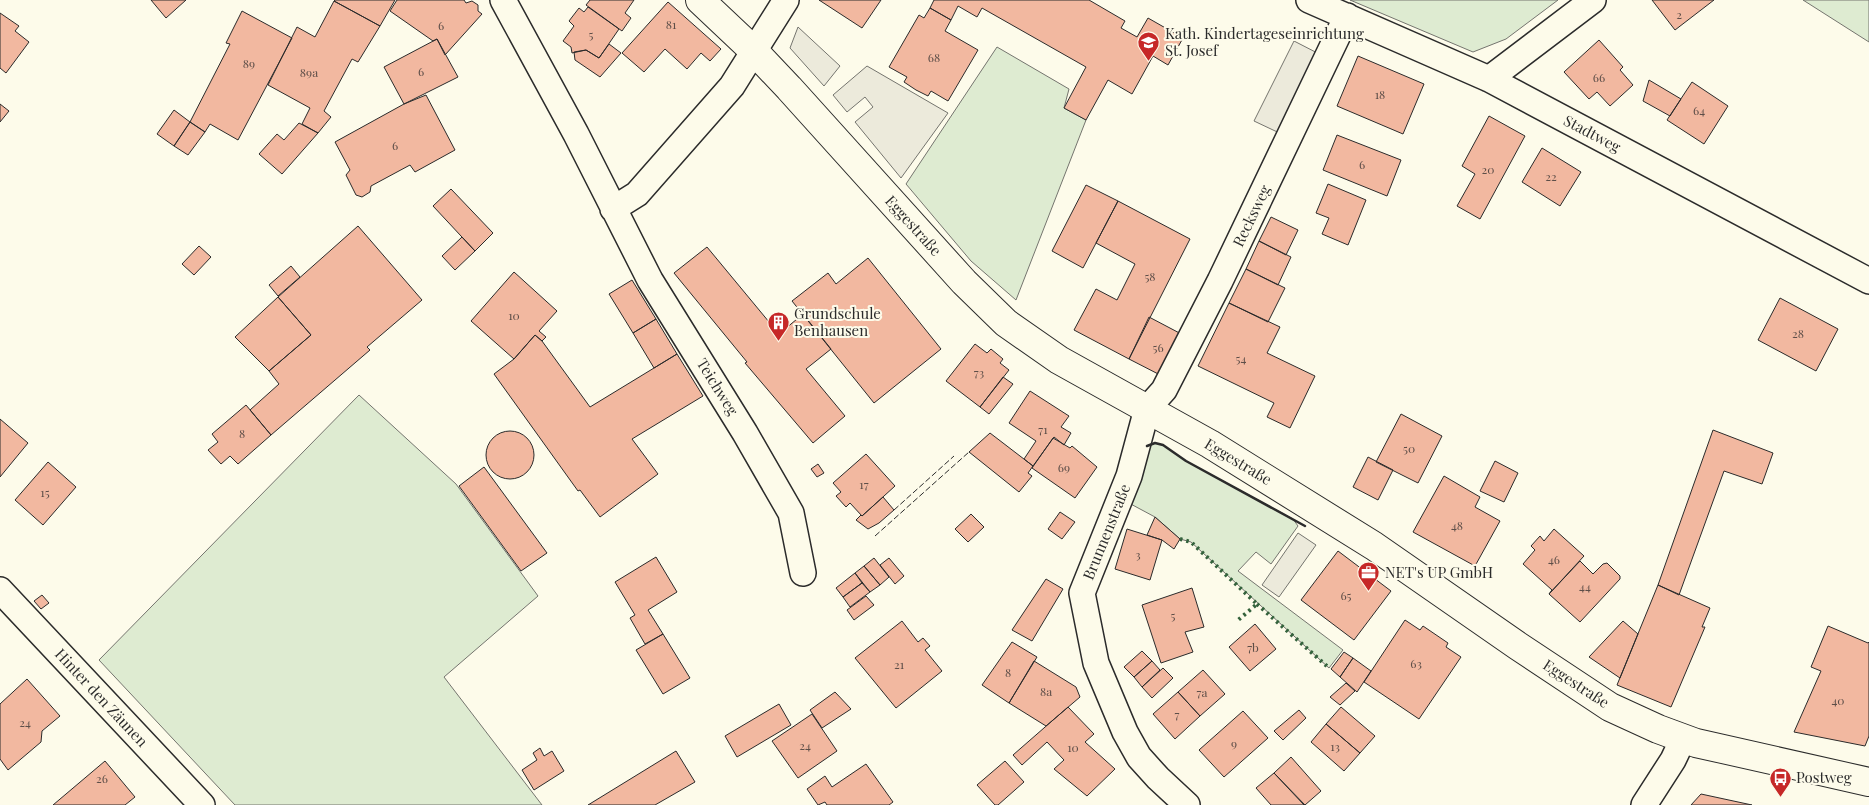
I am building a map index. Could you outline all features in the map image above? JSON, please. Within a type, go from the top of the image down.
[{"type":"main road","name":"Eggestraße","points":[[700,0],[754,50],[964,282],[1006,323],[1058,360],[1210,444],[1374,546],[1518,646],[1610,706],[1683,739],[1732,752],[1869,782]]},
{"type":"street","name":"Teichweg","points":[[503,0],[576,134],[650,280],[740,425],[791,513],[803,573]]},
{"type":"street","points":[[613,209],[637,194],[732,86],[786,0]]},
{"type":"street","name":"Stadtweg","points":[[1310,0],[1489,79],[1869,281]]},
{"type":"street","points":[[1489,79],[1593,0]]},
{"type":"street","name":"Recksweg","points":[[1147,409],[1164,390],[1220,280],[1346,16]]},
{"type":"street","name":"Brunnenstraße","points":[[1147,409],[1129,476],[1082,593],[1096,663],[1125,732],[1140,757],[1158,778],[1187,805]]},
{"type":"street","name":"Hinter den Zäunen","points":[[0,590],[202,805]]},
{"type":"street","points":[[1644,805],[1673,760],[1683,739]]},
{"type":"green space","points":[[1350,0],[1558,0],[1506,39],[1473,52]]},
{"type":"green space","points":[[1803,0],[1869,0],[1869,42]]},
{"type":"green space","points":[[997,47],[1069,89],[1064,108],[1086,120],[1016,300],[971,261],[906,184]]},
{"type":"green space","points":[[359,395],[456,484],[538,596],[444,677],[542,805],[235,805],[99,660]]},
{"type":"green space","points":[[1155,443],[1163,445],[1186,461],[1293,519],[1298,526],[1271,564],[1256,552],[1238,571],[1343,650],[1329,668],[1191,542],[1180,539],[1155,517],[1127,502],[1147,446]]},
{"type":"shaded area","points":[[798,27],[840,66],[824,86],[790,48]]},
{"type":"shaded area","points":[[1294,41],[1329,59],[1290,138],[1254,121]]},
{"type":"shaded area","points":[[867,66],[948,113],[901,178],[855,122],[873,107],[865,97],[847,112],[833,95]]},
{"type":"shaded area","points":[[1298,533],[1316,545],[1279,597],[1262,585]]},
{"type":"building","points":[[151,0],[186,0],[166,18]]},
{"type":"building","points":[[335,0],[395,0],[380,26]]},
{"type":"building","points":[[397,0],[464,0],[466,3],[472,1],[478,5],[478,11],[482,14],[445,55],[437,39],[433,41],[390,11]]},
{"type":"building","points":[[590,0],[634,0],[625,13],[631,18],[622,31],[586,5]]},
{"type":"building","points":[[819,0],[881,0],[862,28]]},
{"type":"building","points":[[934,0],[1089,0],[1125,21],[1121,28],[1137,37],[1148,18],[1183,38],[1168,65],[1153,56],[1132,94],[1108,80],[1086,120],[1064,108],[1086,67],[982,8],[977,17],[958,6],[951,20],[930,8]]},
{"type":"building","points":[[1652,0],[1714,0],[1675,30]]},
{"type":"building","points":[[334,1],[380,26],[358,62],[352,59],[324,111],[331,117],[318,133],[302,124],[310,108],[268,85],[297,27],[315,37]]},
{"type":"building","points":[[668,2],[721,49],[710,61],[701,53],[687,69],[665,49],[644,72],[622,53]]},
{"type":"building","points":[[588,7],[619,29],[599,58],[586,50],[572,53],[571,47],[563,41],[574,26],[569,21],[579,8],[584,12]]},
{"type":"building","points":[[930,8],[951,20],[945,31],[978,50],[948,101],[931,91],[928,96],[916,90],[904,82],[907,77],[889,67],[919,15],[924,18]]},
{"type":"building","points":[[242,11],[292,38],[238,140],[210,124],[205,132],[190,122],[230,44],[226,43]]},
{"type":"building","points":[[0,13],[19,26],[15,31],[29,42],[6,73],[0,68]]},
{"type":"building","points":[[437,39],[458,77],[404,104],[384,67]]},
{"type":"building","points":[[1599,40],[1623,67],[1620,70],[1633,85],[1610,106],[1597,92],[1589,99],[1564,72]]},
{"type":"building","points":[[609,44],[621,53],[600,77],[575,60],[574,52],[586,50],[599,58]]},
{"type":"building","points":[[1358,56],[1424,84],[1403,134],[1337,106]]},
{"type":"building","points":[[1649,80],[1681,99],[1670,116],[1643,101]]},
{"type":"building","points":[[1692,82],[1728,106],[1704,144],[1667,120]]},
{"type":"building","points":[[426,95],[455,150],[415,172],[410,165],[371,186],[370,192],[362,197],[356,195],[346,175],[350,170],[335,142],[404,104]]},
{"type":"building","points":[[0,104],[9,111],[0,122]]},
{"type":"building","points":[[174,110],[190,122],[174,146],[157,134]]},
{"type":"building","points":[[1489,116],[1525,136],[1480,219],[1457,206],[1475,174],[1462,166]]},
{"type":"building","points":[[190,122],[205,132],[188,155],[174,146]]},
{"type":"building","points":[[299,123],[318,133],[282,174],[259,154],[277,134],[284,140]]},
{"type":"building","points":[[1337,135],[1401,160],[1387,196],[1323,170]]},
{"type":"building","points":[[1542,148],[1581,172],[1560,206],[1522,182]]},
{"type":"building","points":[[1328,184],[1366,200],[1348,245],[1322,234],[1329,218],[1316,213]]},
{"type":"building","points":[[1086,185],[1118,201],[1083,268],[1052,251]]},
{"type":"building","points":[[451,189],[493,233],[475,251],[433,206]]},
{"type":"building","points":[[1118,201],[1190,239],[1129,359],[1074,330],[1096,289],[1117,300],[1135,264],[1096,243]]},
{"type":"building","points":[[1271,217],[1298,230],[1286,255],[1259,241]]},
{"type":"building","points":[[358,226],[422,300],[367,347],[370,350],[271,435],[250,410],[279,384],[269,371],[311,335],[278,297]]},
{"type":"building","points":[[462,237],[475,251],[455,270],[442,256]]},
{"type":"building","points":[[1259,241],[1291,257],[1278,285],[1246,269]]},
{"type":"building","points":[[199,246],[211,257],[194,275],[182,264]]},
{"type":"building","name":"Grundschule Benhausen","points":[[707,247],[779,334],[803,314],[831,349],[806,369],[845,416],[813,443],[745,363],[747,362],[674,273]]},
{"type":"building","points":[[868,258],[941,349],[874,403],[792,301],[828,273],[836,284]]},
{"type":"building","points":[[291,266],[300,277],[278,296],[269,285]]},
{"type":"building","points":[[1246,269],[1285,288],[1268,322],[1229,303]]},
{"type":"building","points":[[514,272],[557,311],[539,331],[546,337],[542,341],[535,335],[514,359],[471,321]]},
{"type":"building","points":[[632,280],[656,319],[633,333],[609,294]]},
{"type":"building","points":[[278,297],[311,335],[269,371],[235,337]]},
{"type":"building","points":[[1780,298],[1838,329],[1816,371],[1758,340]]},
{"type":"building","points":[[1229,303],[1280,327],[1267,353],[1315,376],[1290,428],[1267,417],[1274,403],[1198,366]]},
{"type":"building","points":[[1149,317],[1187,337],[1166,378],[1129,359]]},
{"type":"building","points":[[656,319],[677,354],[654,368],[633,333]]},
{"type":"building","points":[[535,335],[542,341],[590,407],[677,354],[703,396],[632,439],[658,474],[600,517],[580,490],[578,491],[494,374],[514,359]]},
{"type":"building","points":[[975,344],[987,353],[991,349],[1003,359],[1000,363],[1009,370],[980,407],[946,381]]},
{"type":"building","points":[[1003,377],[1013,384],[989,414],[980,407]]},
{"type":"building","points":[[1030,391],[1069,416],[1061,427],[1071,433],[1064,445],[1054,437],[1033,466],[1024,459],[1036,441],[1009,423]]},
{"type":"building","points":[[246,405],[271,435],[238,464],[230,456],[221,464],[208,450],[218,442],[212,434]]},
{"type":"building","points":[[1401,414],[1442,436],[1418,483],[1376,462]]},
{"type":"building","points":[[0,419],[28,443],[0,477]]},
{"type":"building","points":[[1713,430],[1773,453],[1762,484],[1724,471],[1679,595],[1658,585]]},
{"type":"building","points":[[510,431],[519,433],[527,438],[532,446],[534,455],[532,464],[527,472],[519,477],[510,479],[501,477],[493,472],[488,464],[486,455],[488,446],[493,438],[501,433]]},
{"type":"building","points":[[990,433],[1033,466],[1028,473],[1032,476],[1019,492],[969,452]]},
{"type":"building","points":[[1053,438],[1070,448],[1072,446],[1097,467],[1075,498],[1032,468]]},
{"type":"building","points":[[866,454],[895,486],[862,516],[850,503],[846,507],[836,496],[841,492],[833,483]]},
{"type":"building","points":[[1368,457],[1393,470],[1378,500],[1353,487]]},
{"type":"building","points":[[1495,461],[1518,473],[1504,502],[1480,491]]},
{"type":"building","points":[[48,462],[76,487],[43,525],[15,500]]},
{"type":"building","points":[[818,464],[824,473],[817,477],[811,469]]},
{"type":"building","points":[[484,467],[547,553],[521,571],[459,486]]},
{"type":"building","points":[[1444,476],[1480,497],[1475,507],[1500,521],[1475,566],[1413,532]]},
{"type":"building","points":[[883,497],[894,510],[879,523],[868,529],[856,520],[862,516]]},
{"type":"building","points":[[1060,512],[1075,522],[1062,539],[1048,529]]},
{"type":"building","points":[[971,514],[984,527],[968,542],[955,529]]},
{"type":"building","points":[[1155,517],[1180,539],[1174,549],[1162,540],[1147,535]]},
{"type":"building","points":[[1127,529],[1162,540],[1150,580],[1115,569]]},
{"type":"building","points":[[1554,529],[1584,556],[1549,594],[1552,590],[1523,564],[1535,550],[1531,546],[1540,536],[1544,541]]},
{"type":"building","points":[[1338,551],[1391,591],[1354,640],[1301,600]]},
{"type":"building","points":[[656,557],[677,592],[648,610],[663,634],[645,644],[630,618],[635,615],[615,582]]},
{"type":"building","points":[[874,558],[889,577],[880,585],[864,566]]},
{"type":"building","points":[[889,558],[904,576],[895,584],[880,565]]},
{"type":"building","points":[[1580,561],[1593,574],[1603,564],[1607,563],[1620,576],[1620,579],[1580,622],[1549,594]]},
{"type":"building","points":[[864,566],[880,585],[870,592],[855,573]]},
{"type":"building","points":[[855,573],[862,583],[843,597],[836,588]]},
{"type":"building","points":[[1046,579],[1063,589],[1032,641],[1012,630]]},
{"type":"building","points":[[862,583],[870,592],[850,607],[843,597]]},
{"type":"building","points":[[1658,585],[1710,608],[1702,627],[1705,627],[1671,707],[1617,685]]},
{"type":"building","points":[[1192,588],[1204,627],[1185,632],[1193,652],[1161,663],[1142,605]]},
{"type":"building","points":[[42,595],[49,603],[41,609],[34,601]]},
{"type":"building","points":[[866,596],[874,605],[854,620],[847,610]]},
{"type":"building","points":[[1405,620],[1420,630],[1423,626],[1448,643],[1446,647],[1461,657],[1419,719],[1364,682]]},
{"type":"building","points":[[902,621],[918,642],[923,638],[930,646],[925,650],[942,671],[896,708],[855,658]]},
{"type":"building","points":[[1623,621],[1638,634],[1620,678],[1589,657]]},
{"type":"building","points":[[1255,624],[1276,649],[1250,671],[1229,647]]},
{"type":"building","points":[[1828,626],[1869,642],[1869,736],[1865,746],[1794,732],[1821,671],[1811,667]]},
{"type":"building","points":[[663,634],[690,678],[663,694],[636,650]]},
{"type":"building","points":[[1012,642],[1037,657],[1009,703],[982,685]]},
{"type":"building","points":[[1142,651],[1152,661],[1134,677],[1124,667]]},
{"type":"building","points":[[1344,652],[1353,658],[1340,677],[1331,669]]},
{"type":"building","points":[[1353,658],[1371,671],[1357,692],[1340,677]]},
{"type":"building","points":[[1034,661],[1076,687],[1080,697],[1046,726],[1009,703]]},
{"type":"building","points":[[1152,661],[1160,670],[1142,687],[1134,677]]},
{"type":"building","points":[[1163,668],[1173,678],[1152,698],[1142,687]]},
{"type":"building","points":[[1203,670],[1225,694],[1200,716],[1178,692]]},
{"type":"building","points":[[27,679],[60,716],[42,731],[41,742],[8,770],[0,759],[0,704]]},
{"type":"building","points":[[1346,683],[1355,691],[1340,705],[1330,697]]},
{"type":"building","points":[[835,692],[851,709],[822,728],[810,710]]},
{"type":"building","points":[[1178,692],[1200,716],[1175,739],[1153,714]]},
{"type":"building","points":[[779,704],[791,725],[737,757],[725,736]]},
{"type":"building","points":[[1068,707],[1094,734],[1085,742],[1115,769],[1087,796],[1054,769],[1064,760],[1047,742],[1022,765],[1013,755]]},
{"type":"building","points":[[1341,707],[1375,736],[1360,753],[1326,724]]},
{"type":"building","points":[[1299,710],[1306,718],[1283,740],[1274,731]]},
{"type":"building","points":[[1243,711],[1268,738],[1224,777],[1199,750]]},
{"type":"building","points":[[812,714],[837,751],[798,778],[772,741]]},
{"type":"building","points":[[1326,724],[1360,753],[1344,771],[1311,742]]},
{"type":"building","points":[[540,748],[544,756],[552,751],[564,771],[534,790],[522,770],[537,760],[533,753]]},
{"type":"building","points":[[676,751],[695,782],[655,805],[588,805]]},
{"type":"building","points":[[1291,757],[1321,791],[1305,805],[1274,773]]},
{"type":"building","points":[[105,761],[135,797],[125,805],[53,805]]},
{"type":"building","points":[[1005,761],[1024,782],[998,805],[995,805],[977,785]]},
{"type":"building","points":[[866,764],[893,802],[889,805],[827,805],[825,802],[818,805],[807,789],[825,776],[832,787]]},
{"type":"building","points":[[1274,773],[1304,805],[1271,805],[1256,788]]},
{"type":"building","points":[[1701,794],[1752,805],[1691,805]]},
{"type":"hedge","points":[[1180,539],[1191,542],[1257,604],[1237,621]]},
{"type":"hedge","points":[[1257,604],[1329,668]]},
{"type":"fence","points":[[875,536],[969,452]]},
{"type":"fence","points":[[894,510],[954,456]]},
{"type":"wall","points":[[1147,446],[1155,443],[1163,445],[1186,461],[1305,526]]},
{"type":"place","name":"Kath. Kindertageseinrichtung St. Josef","points":[[1149,62]]},
{"type":"place","name":"Grundschule Benhausen","points":[[778,342]]},
{"type":"place","name":"NET's UP GmbH","points":[[1369,592]]},
{"type":"place","name":"Postweg","points":[[1780,797]]}]
